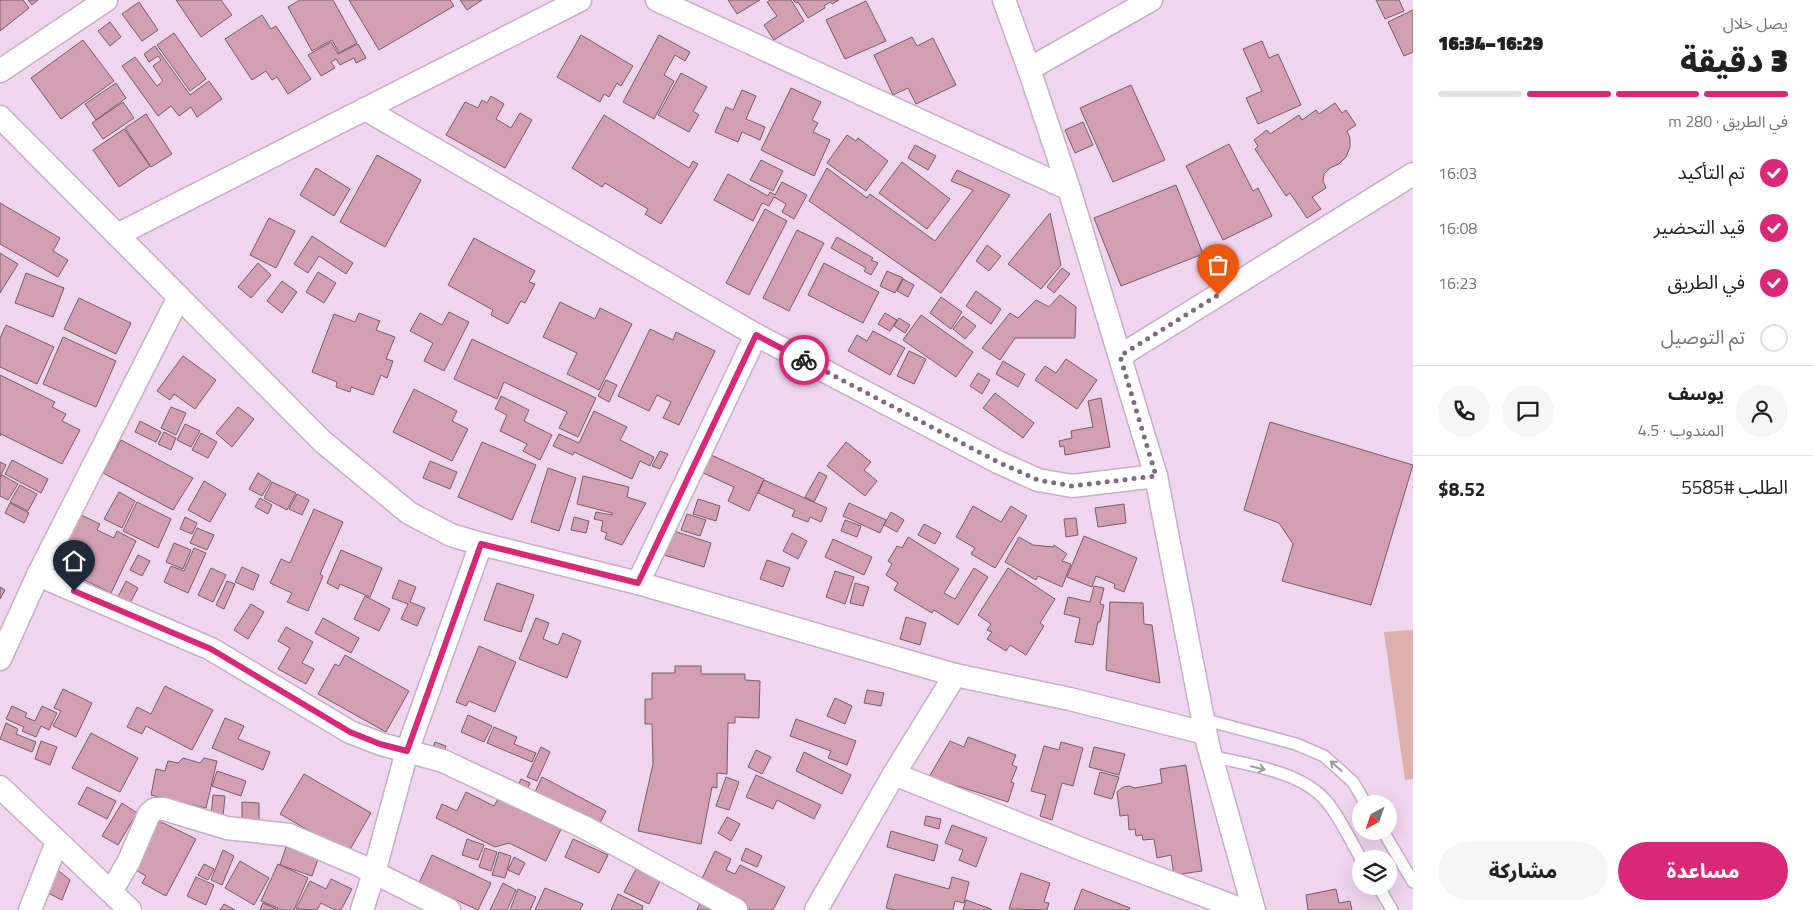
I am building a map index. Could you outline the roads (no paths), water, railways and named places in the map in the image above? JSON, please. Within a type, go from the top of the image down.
[{"type":"street","points":[[0,71],[106,0]]},
{"type":"street","points":[[117,234],[580,0]]},
{"type":"street","points":[[657,0],[1069,188]]},
{"type":"street","points":[[1004,0],[1069,188],[1156,476],[1210,756],[1254,910]]},
{"type":"street","points":[[1029,69],[1151,0]]},
{"type":"street","points":[[365,109],[756,335],[998,462],[1038,480],[1072,486],[1156,476]]},
{"type":"street","points":[[2,123],[117,234],[323,442],[409,513],[452,535],[638,583],[955,675],[1204,726]]},
{"type":"street","points":[[1120,356],[1413,174]]},
{"type":"street","points":[[0,659],[38,575],[179,297]]},
{"type":"street","points":[[638,583],[756,335]]},
{"type":"street","points":[[362,910],[407,751],[481,544]]},
{"type":"street","points":[[38,575],[211,649],[350,732],[380,744],[443,760],[575,822],[736,910]]},
{"type":"street","points":[[816,910],[894,774],[955,675]]},
{"type":"street","points":[[894,774],[1084,850],[1243,910]]},
{"type":"street","points":[[0,787],[130,910]]},
{"type":"street","points":[[111,892],[129,861],[149,814],[155,809],[164,809],[227,828],[288,835],[359,865],[449,910]]},
{"type":"street","points":[[30,910],[57,842]]},
{"type":"lane","points":[[1204,726],[1296,744],[1324,756],[1353,782],[1361,795]]},
{"type":"lane","points":[[1210,756],[1283,774],[1307,784],[1328,802],[1356,850]]},
{"type":"lane","points":[[1387,840],[1413,882]]},
{"type":"lane","points":[[1383,895],[1392,910]]}]
